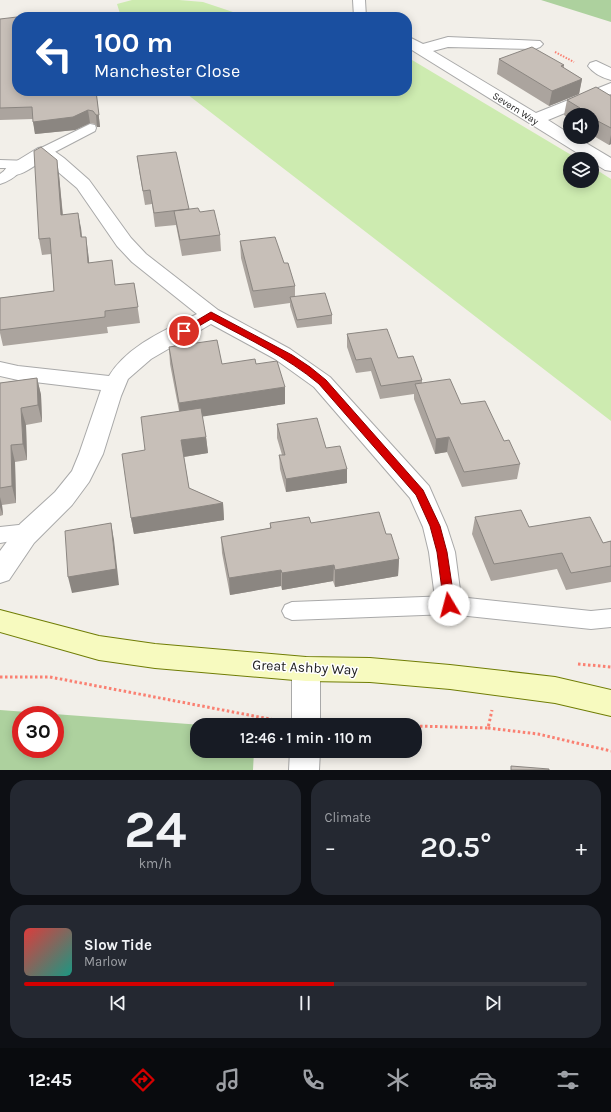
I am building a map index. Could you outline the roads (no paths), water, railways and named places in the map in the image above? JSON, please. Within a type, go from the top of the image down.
[{"type":"street","points":[[422,50],[448,42],[535,44]]},
{"type":"street","name":"Severn Way","points":[[412,44],[611,166]]},
{"type":"street","points":[[596,66],[611,75]]},
{"type":"street","points":[[534,120],[611,88]]},
{"type":"street","points":[[9,169],[44,152],[83,184],[94,197],[124,242],[139,258],[211,315],[289,358],[307,369],[322,382],[420,493],[435,526],[442,552],[449,605]]},
{"type":"street","points":[[0,573],[28,532],[70,491],[80,477],[89,461],[114,384],[130,364],[144,353],[211,315]]},
{"type":"street","points":[[0,369],[18,373],[114,384]]},
{"type":"street","name":"Great Ashby Way","points":[[0,622],[99,648],[154,656],[306,669],[370,670],[450,676],[555,690],[611,703]]},
{"type":"street","points":[[306,669],[306,718]]},
{"type":"street","points":[[304,770],[305,758]]},
{"type":"lane","points":[[359,0],[360,12]]},
{"type":"lane","points":[[44,152],[90,128]]},
{"type":"lane","points":[[0,535],[28,532]]},
{"type":"lane","points":[[292,611],[449,605],[591,620],[611,618]]}]
